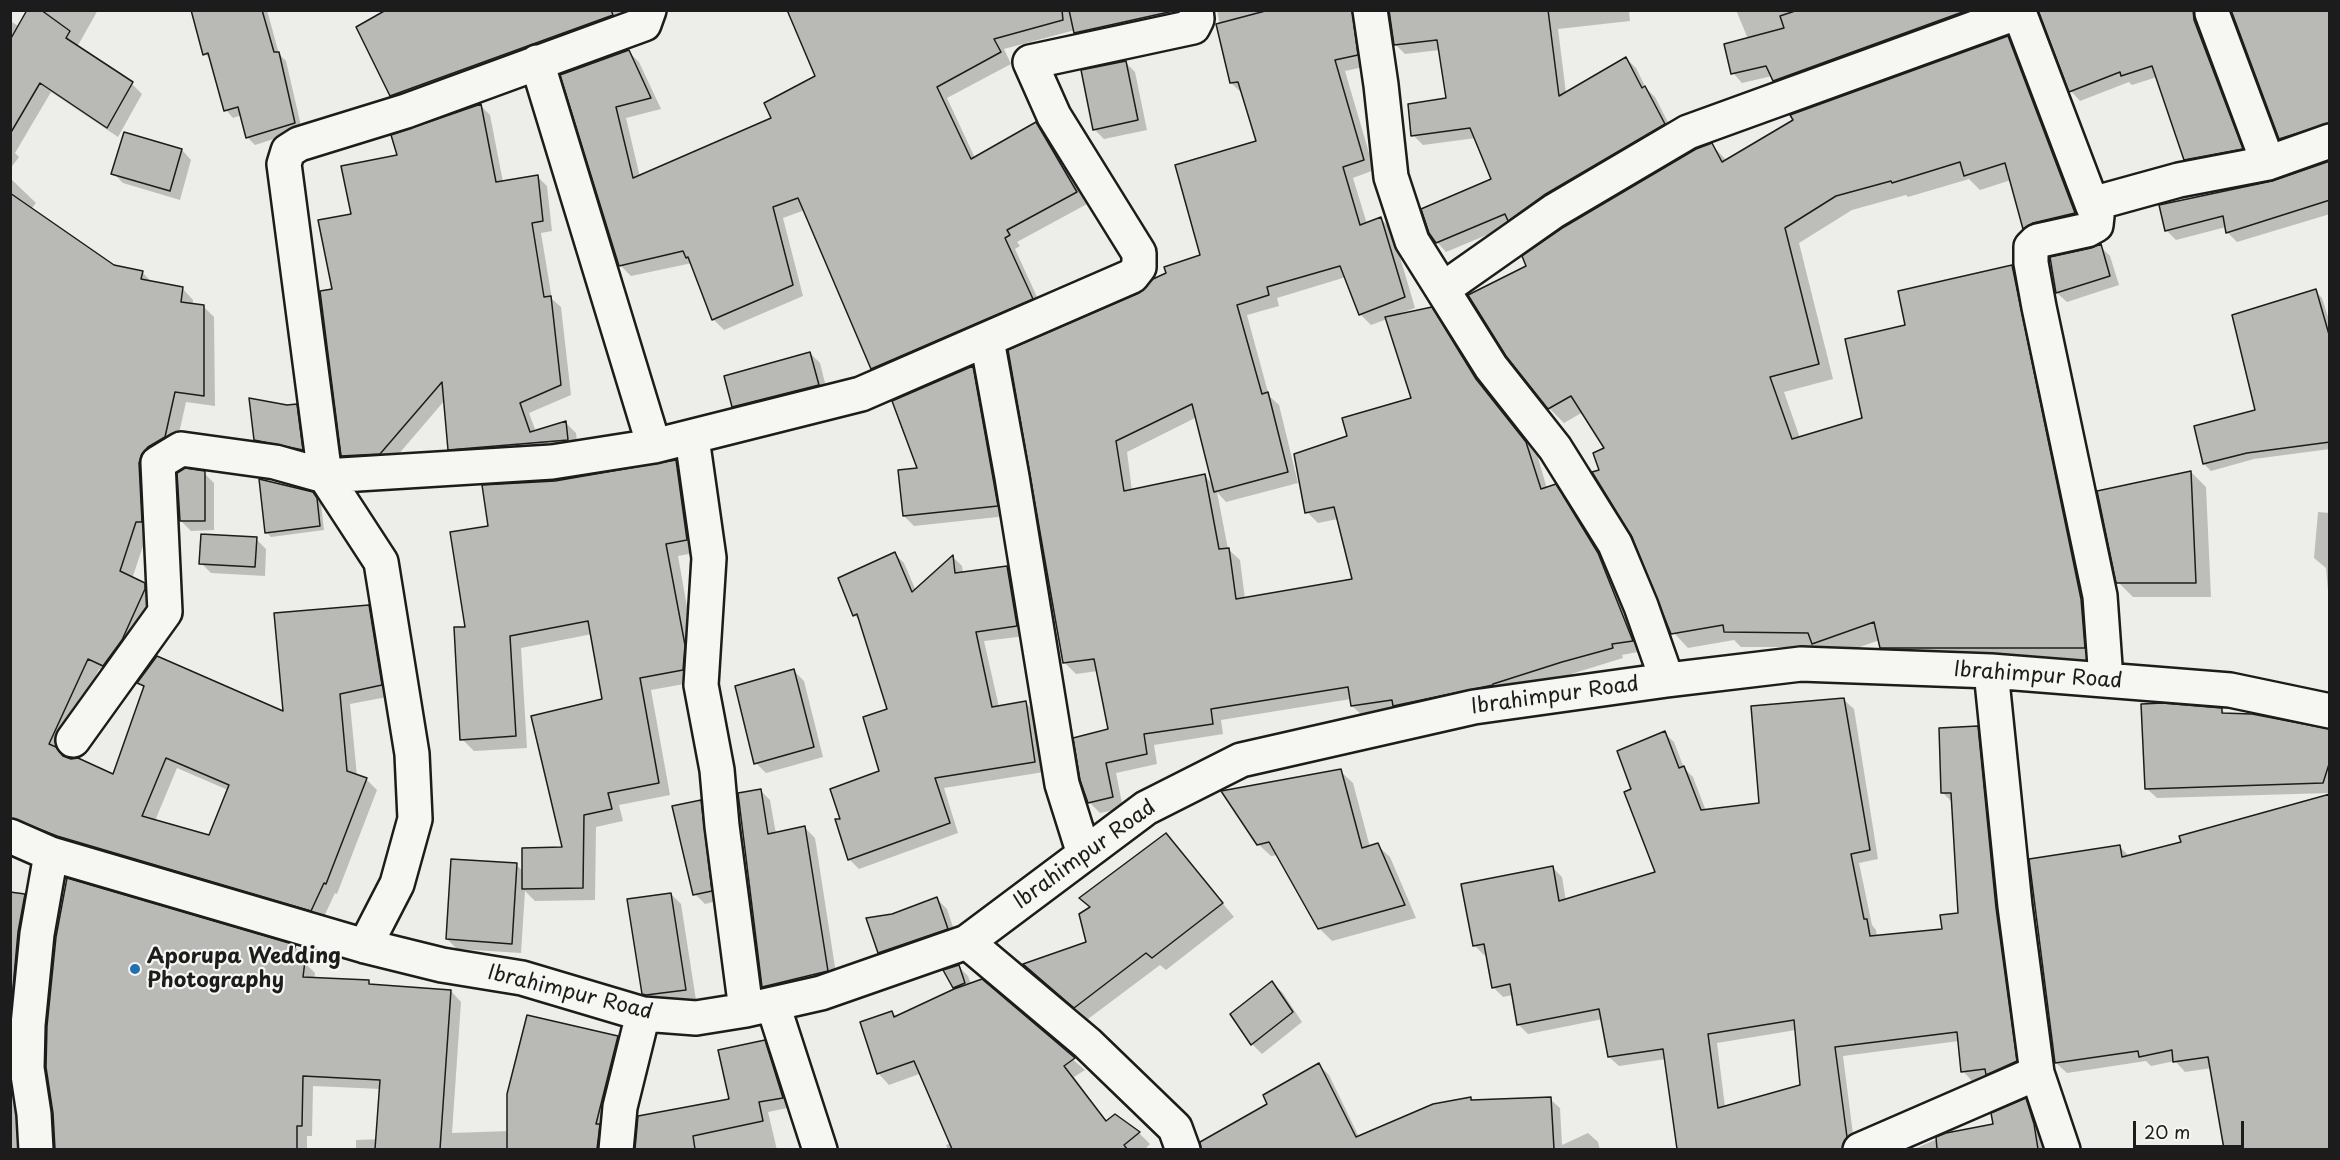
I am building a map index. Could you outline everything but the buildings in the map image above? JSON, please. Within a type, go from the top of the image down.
[{"type":"street","points":[[365,946],[397,884],[415,819],[412,754],[381,562],[325,476],[284,164],[288,151],[299,144],[405,111],[644,24],[648,19],[649,10]]},
{"type":"street","points":[[73,740],[165,612],[158,463],[182,449],[275,462],[325,476],[552,462],[654,447],[861,394],[1132,276],[1139,267],[1138,253],[1054,116],[1030,62],[1193,27],[1197,19],[1196,10]]},
{"type":"street","points":[[1370,10],[1391,177],[1412,241],[1491,367],[1555,448],[1615,544],[1641,606],[1667,680]]},
{"type":"street","points":[[1443,289],[1554,211],[1688,132],[2018,11],[2097,216],[2096,225],[2087,230],[2037,241],[2031,247],[2031,263],[2100,596],[2106,680]]},
{"type":"street","points":[[2212,13],[2268,163]]},
{"type":"street","points":[[537,62],[654,447]]},
{"type":"street","points":[[2092,204],[2179,180],[2268,163],[2330,141]]},
{"type":"street","points":[[987,340],[1012,477],[1062,784],[1084,854]]},
{"type":"street","points":[[692,438],[709,558],[701,685],[717,770],[722,826],[760,1008],[820,1149]]},
{"type":"street","name":"Ibrahimpur Road","points":[[10,836],[51,854],[365,946],[442,964],[522,978],[643,1014],[696,1018],[760,1008],[821,993],[967,942],[1146,808],[1241,760],[1474,707],[1801,664],[1991,671],[2230,690],[2330,711]]},
{"type":"street","points":[[1991,671],[2014,906],[2037,1073],[2063,1149]]},
{"type":"street","points":[[36,1149],[34,1114],[27,1068],[28,1025],[37,934],[51,854]]},
{"type":"street","points":[[967,942],[1087,1043],[1175,1128],[1183,1149]]},
{"type":"street","points":[[616,1149],[620,1107],[643,1014]]},
{"type":"street","points":[[1860,1149],[2037,1073]]},
{"type":"place","name":"Aporupa Wedding Photography","points":[[135,969]]}]
